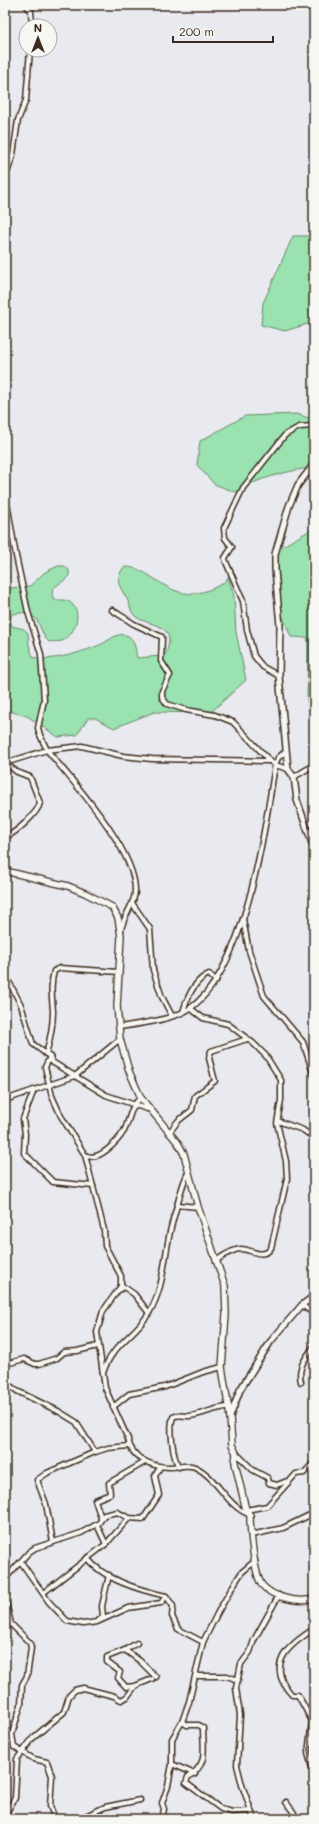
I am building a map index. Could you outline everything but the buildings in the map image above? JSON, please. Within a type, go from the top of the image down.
[{"type":"main road","points":[[5,870],[68,886],[101,901],[114,910],[119,920],[121,936],[118,972],[119,1028],[120,1039],[129,1071],[141,1098],[148,1109],[183,1152],[198,1207],[217,1260],[226,1298],[222,1367],[230,1417],[232,1445],[236,1453],[235,1463],[248,1512],[255,1561],[261,1584],[279,1595],[294,1600],[302,1601],[314,1599]]},
{"type":"street","points":[[26,5],[31,11],[31,18]]},
{"type":"street","points":[[5,179],[12,155],[18,120],[26,100],[29,58]]},
{"type":"street","points":[[279,676],[263,667],[252,651],[243,601],[225,558],[232,547],[225,538],[224,528],[243,488],[282,439],[299,427],[314,426]]},
{"type":"street","points":[[314,464],[298,485],[289,506],[275,554],[280,626],[279,676],[288,769],[294,777],[297,800],[314,849]]},
{"type":"street","points":[[5,491],[17,563],[28,612],[41,654],[44,700],[38,728],[40,736],[47,750],[101,818],[130,866],[135,882],[135,894],[122,927],[121,936]]},
{"type":"street","points":[[112,610],[134,624],[162,637],[161,661],[170,675],[162,691],[162,697],[167,704],[233,722],[270,761],[275,765],[288,769]]},
{"type":"street","points":[[5,763],[47,750],[82,746],[123,756],[152,759],[270,761]]},
{"type":"street","points":[[119,1028],[155,1021],[183,1012],[190,1008],[216,981],[243,919],[251,892],[275,765],[278,758],[286,751]]},
{"type":"street","points":[[5,763],[17,772],[30,777],[40,803],[38,809],[21,826],[12,834],[5,837]]},
{"type":"street","points":[[294,777],[314,765]]},
{"type":"street","points":[[132,903],[150,929],[153,970],[162,997],[172,1016]]},
{"type":"street","points":[[243,919],[250,952],[264,996],[303,1042],[314,1076]]},
{"type":"street","points":[[118,972],[60,968],[54,971],[50,994],[53,1011],[52,1028],[45,1067],[49,1085],[61,1116],[85,1155],[104,1230],[105,1246],[121,1276],[122,1282],[103,1311],[97,1332],[104,1379],[113,1407],[128,1439],[128,1446],[135,1454],[146,1462],[160,1467],[190,1466],[197,1468],[206,1475],[238,1508],[248,1512],[267,1506],[296,1474],[304,1473],[314,1462]]},
{"type":"street","points":[[5,974],[21,1005],[32,1042],[48,1055],[52,1062],[98,1091],[134,1106],[148,1109]]},
{"type":"street","points":[[183,1012],[192,989],[203,977],[209,974],[216,981]]},
{"type":"street","points":[[190,1008],[203,1018],[228,1024],[247,1039],[266,1056],[281,1080],[281,1100],[278,1121],[287,1179],[270,1248],[265,1254],[241,1249],[236,1250],[217,1260]]},
{"type":"street","points":[[5,1100],[75,1076],[120,1039]]},
{"type":"street","points":[[169,1133],[178,1122],[192,1110],[195,1096],[215,1081],[209,1058],[211,1051],[247,1039]]},
{"type":"street","points":[[34,1090],[23,1119],[25,1134],[24,1153],[53,1182],[92,1186]]},
{"type":"street","points":[[85,1155],[91,1157],[98,1155],[114,1143],[125,1129],[134,1106],[141,1098]]},
{"type":"street","points":[[278,1121],[303,1130],[314,1138]]},
{"type":"street","points":[[104,1379],[103,1374],[106,1362],[113,1351],[149,1313],[158,1294],[169,1235],[184,1180],[188,1173]]},
{"type":"street","points":[[177,1205],[198,1207]]},
{"type":"street","points":[[118,1290],[124,1287],[134,1294],[149,1313]]},
{"type":"street","points":[[230,1417],[240,1390],[271,1341],[302,1306],[314,1296]]},
{"type":"street","points":[[302,1306],[314,1314]]},
{"type":"street","points":[[5,1369],[6,1364],[23,1359],[39,1364],[57,1358],[64,1352],[77,1351],[98,1346]]},
{"type":"street","points":[[301,1382],[299,1376],[301,1365],[314,1346]]},
{"type":"street","points":[[113,1407],[129,1394],[165,1387],[197,1374],[222,1367]]},
{"type":"street","points":[[5,1382],[17,1391],[52,1407],[76,1422],[95,1452]]},
{"type":"street","points":[[179,1467],[176,1463],[172,1437],[173,1417],[178,1415],[198,1415],[214,1408],[228,1407]]},
{"type":"street","points":[[53,1542],[46,1504],[37,1480],[53,1470],[95,1452],[108,1448],[128,1446]]},
{"type":"street","points":[[236,1453],[253,1470],[268,1478],[269,1483],[277,1486],[289,1481]]},
{"type":"street","points":[[101,1518],[95,1500],[110,1494],[109,1484],[111,1482],[146,1462]]},
{"type":"street","points":[[5,1579],[35,1548],[78,1534],[97,1524],[101,1521],[101,1518],[104,1515],[117,1512],[129,1518],[143,1519],[159,1495],[155,1476],[160,1467]]},
{"type":"street","points":[[251,1535],[283,1528],[314,1513]]},
{"type":"street","points":[[43,1593],[106,1544],[129,1518]]},
{"type":"street","points":[[97,1524],[106,1544]]},
{"type":"street","points":[[87,1558],[97,1569],[124,1583],[166,1596],[173,1606],[172,1616],[178,1629],[203,1642]]},
{"type":"street","points":[[161,1818],[164,1809],[162,1803],[168,1786],[172,1764],[172,1739],[182,1722],[196,1676],[203,1642],[236,1581],[242,1572],[255,1561]]},
{"type":"street","points":[[21,1562],[43,1593],[67,1621],[83,1624],[97,1622],[128,1608],[161,1603],[166,1596]]},
{"type":"street","points":[[97,1622],[103,1617],[102,1606],[109,1575]]},
{"type":"street","points":[[254,1819],[239,1775],[236,1760],[240,1715],[237,1698],[238,1680],[241,1664],[250,1652],[254,1640],[279,1595]]},
{"type":"street","points":[[5,1598],[11,1624],[30,1643],[32,1648],[27,1676],[22,1685],[21,1705],[12,1734],[14,1747],[34,1759],[47,1762],[52,1776],[50,1806],[55,1819]]},
{"type":"street","points":[[314,1629],[290,1648],[280,1660],[278,1668],[284,1686],[292,1695],[298,1695],[312,1721],[308,1753],[314,1775]]},
{"type":"street","points":[[124,1650],[140,1661],[154,1678],[135,1686],[126,1687],[118,1678],[120,1672],[106,1660],[107,1657],[137,1643]]},
{"type":"street","points":[[196,1676],[227,1676],[238,1680]]},
{"type":"street","points":[[5,1815],[15,1798],[17,1759],[33,1738],[46,1729],[64,1712],[69,1696],[75,1690],[83,1688],[114,1696],[120,1700],[127,1697],[135,1686]]},
{"type":"street","points":[[182,1722],[186,1725],[199,1725],[203,1728],[204,1760],[195,1774],[188,1777],[186,1783],[210,1801],[227,1811],[251,1811]]},
{"type":"street","points":[[172,1764],[195,1774]]},
{"type":"street","points":[[79,1819],[105,1807],[140,1800]]},
{"type":"street","points":[[286,1802],[294,1813],[294,1819]]},
{"type":"green space","points":[[293,236],[314,236],[314,322],[285,331],[261,325],[263,303]]},
{"type":"green space","points":[[297,414],[314,420],[314,467],[273,476],[253,483],[235,492],[214,484],[197,465],[200,441],[245,416]]},
{"type":"green space","points":[[314,528],[314,739],[307,700],[308,638],[291,637],[280,610],[276,550]]},
{"type":"green space","points":[[58,566],[64,566],[69,570],[69,577],[53,588],[52,594],[54,600],[66,601],[72,604],[77,613],[76,624],[70,635],[62,641],[49,642],[45,638],[37,620],[28,612],[12,614],[10,620],[12,626],[24,629],[28,633],[29,645],[33,657],[49,658],[77,653],[102,644],[117,635],[128,636],[132,640],[135,646],[137,658],[161,656],[166,653],[169,643],[166,631],[136,617],[132,611],[119,584],[119,577],[124,567],[135,568],[173,590],[184,593],[196,593],[211,589],[223,583],[228,577],[234,596],[236,632],[246,680],[210,713],[154,712],[114,728],[95,718],[88,718],[77,735],[58,737],[27,716],[5,710],[5,645],[10,636],[5,620],[8,594],[5,591],[10,588],[30,586],[45,572]]}]
